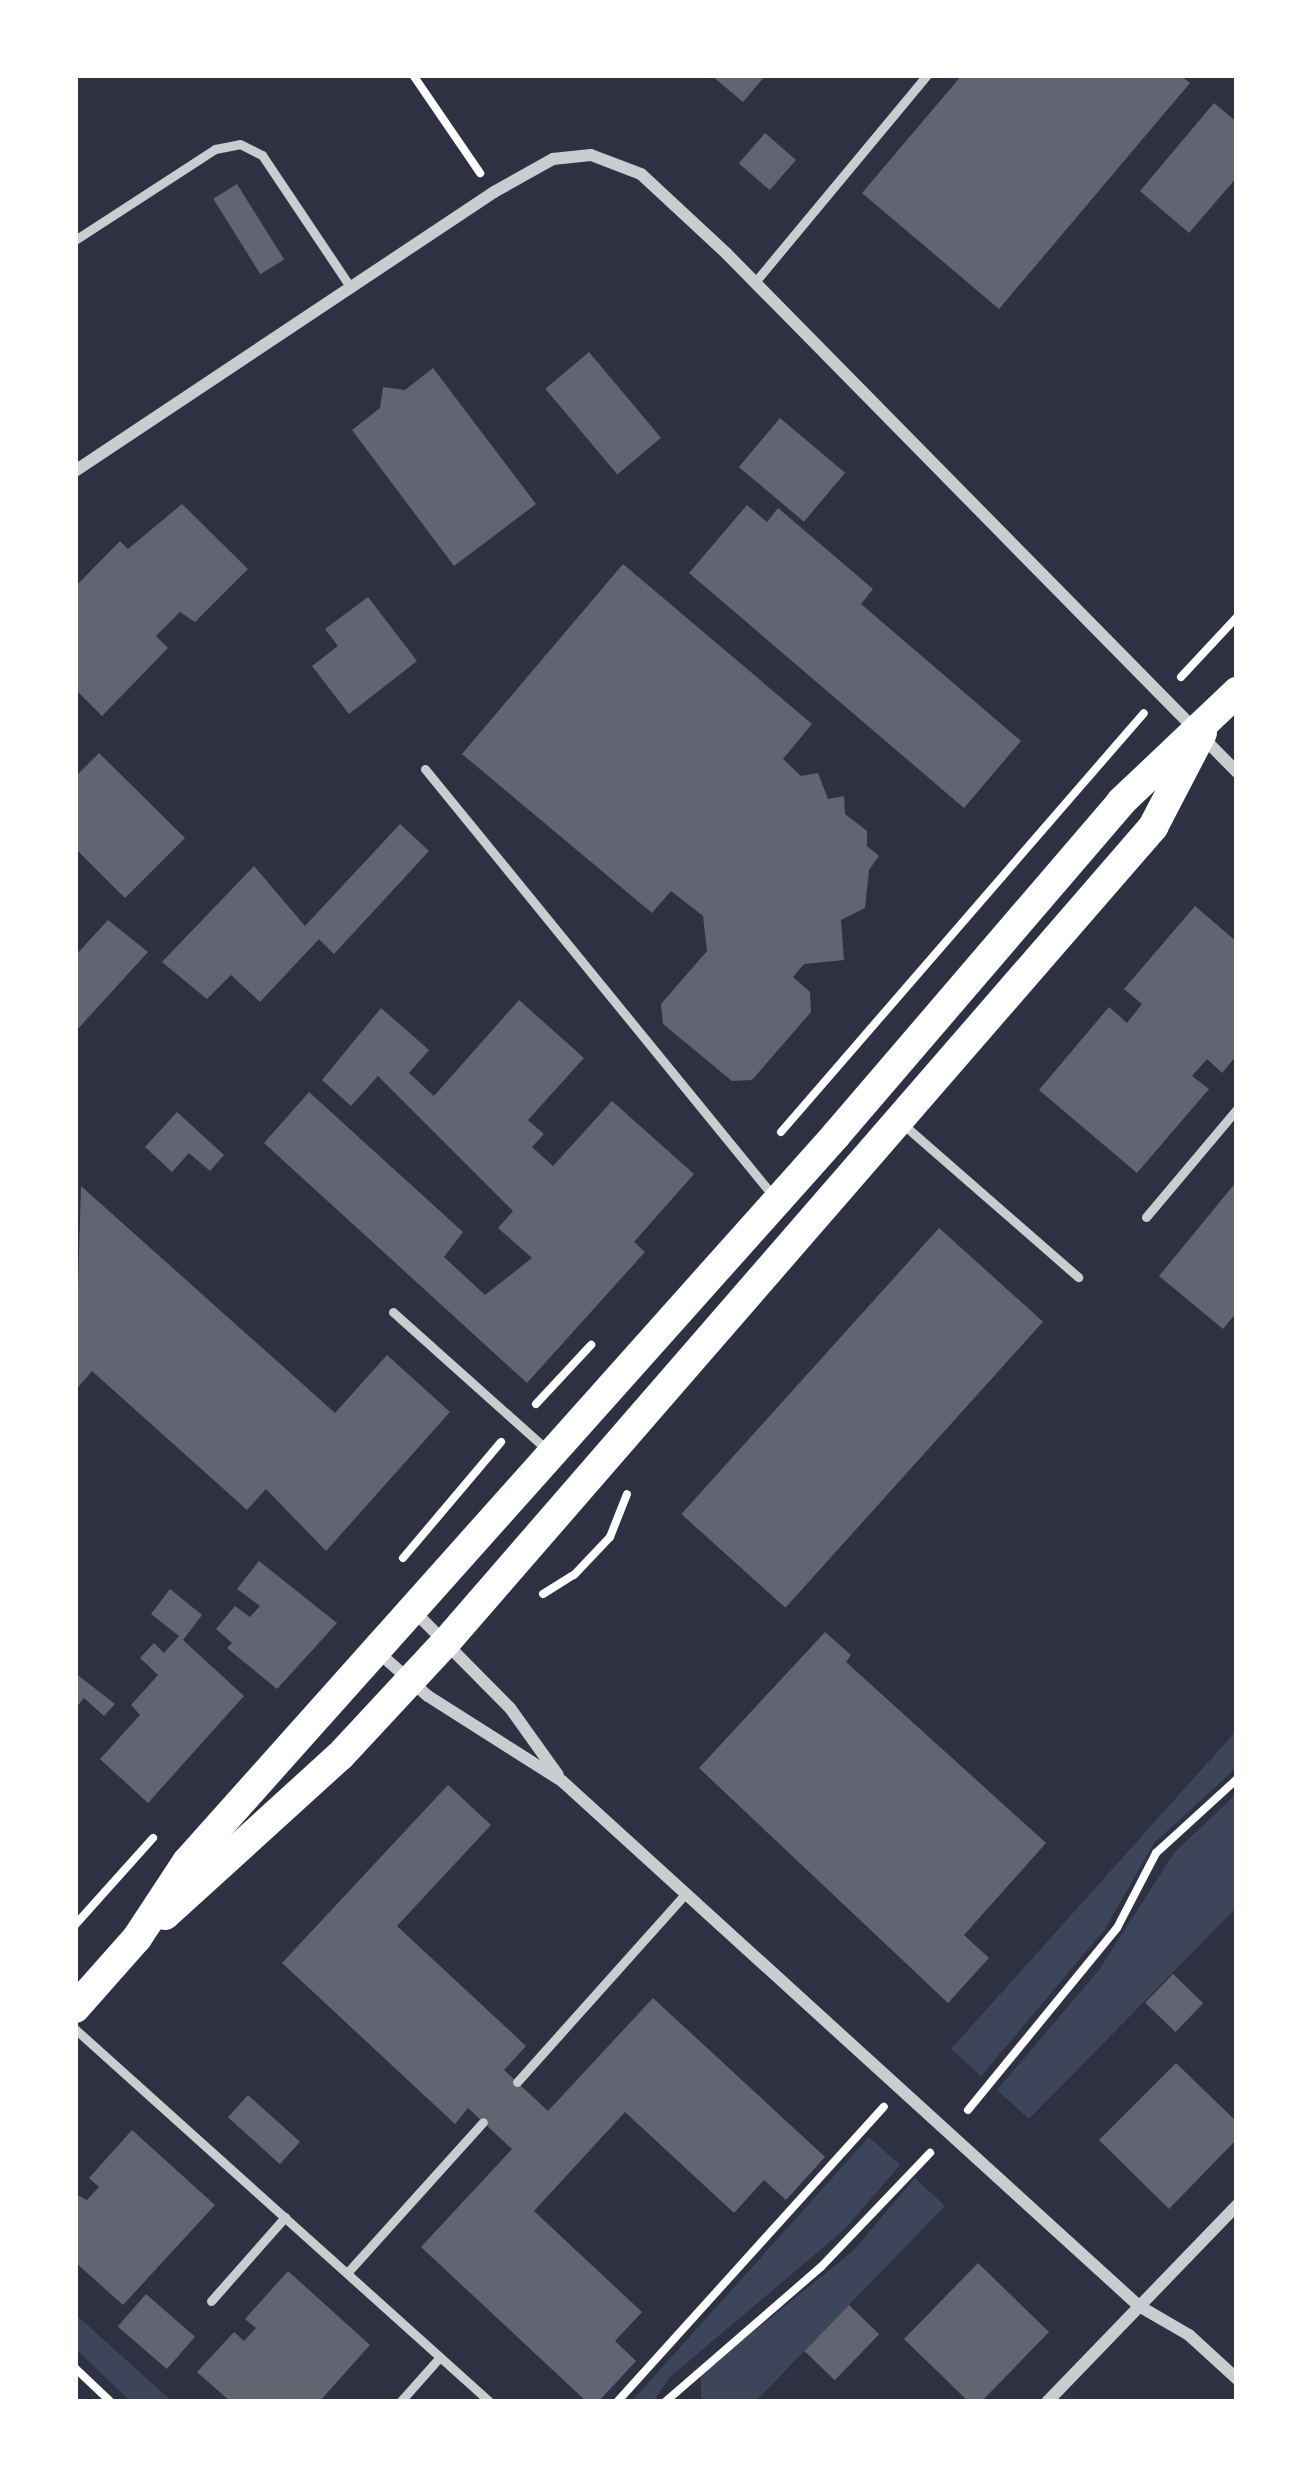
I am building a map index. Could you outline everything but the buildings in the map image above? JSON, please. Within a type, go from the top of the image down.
[{"type":"main road","points":[[137,1938],[188,1862],[777,1201],[1120,802],[1202,733],[1237,692]]},
{"type":"main road","points":[[75,2008],[137,1938],[290,1804],[447,1641],[1153,827],[1202,733]]},
{"type":"street","points":[[75,471],[494,192],[553,159],[591,155],[641,174],[755,282],[1237,772]]},
{"type":"street","points":[[414,1611],[510,1708],[562,1781]]},
{"type":"street","points":[[378,1652],[410,1681],[562,1781],[1138,2306],[1189,2335],[1237,2379]]},
{"type":"street","points":[[1047,2402],[1237,2205]]},
{"type":"lane","points":[[755,282],[927,75]]},
{"type":"lane","points":[[75,241],[215,148],[240,144],[262,155],[351,288]]},
{"type":"lane","points":[[425,769],[777,1201]]},
{"type":"lane","points":[[1146,1217],[1237,1108]]},
{"type":"lane","points":[[901,1122],[1078,1277]]},
{"type":"lane","points":[[393,1312],[553,1455]]},
{"type":"lane","points":[[518,2082],[686,1892]]},
{"type":"lane","points":[[75,2029],[490,2402]]},
{"type":"lane","points":[[347,2273],[483,2122]]},
{"type":"lane","points":[[211,2301],[285,2217]]},
{"type":"lane","points":[[400,2402],[440,2357]]},
{"type":"path","points":[[413,75],[494,192]]},
{"type":"path","points":[[617,2402],[901,2088]]},
{"type":"path","points":[[75,2368],[110,2402]]},
{"type":"shaded area","points":[[1237,1730],[1237,1767],[1154,1843],[1105,1929],[981,2076],[951,2049]]},
{"type":"shaded area","points":[[1237,1793],[1237,1907],[1029,2119],[997,2090],[1099,1970],[1174,1853]]},
{"type":"shaded area","points":[[869,2137],[900,2165],[845,2229],[670,2377],[653,2402],[631,2402]]},
{"type":"shaded area","points":[[915,2178],[945,2206],[755,2402],[701,2402],[701,2374],[853,2251]]},
{"type":"shaded area","points":[[75,2314],[173,2402],[131,2402],[75,2348]]}]
